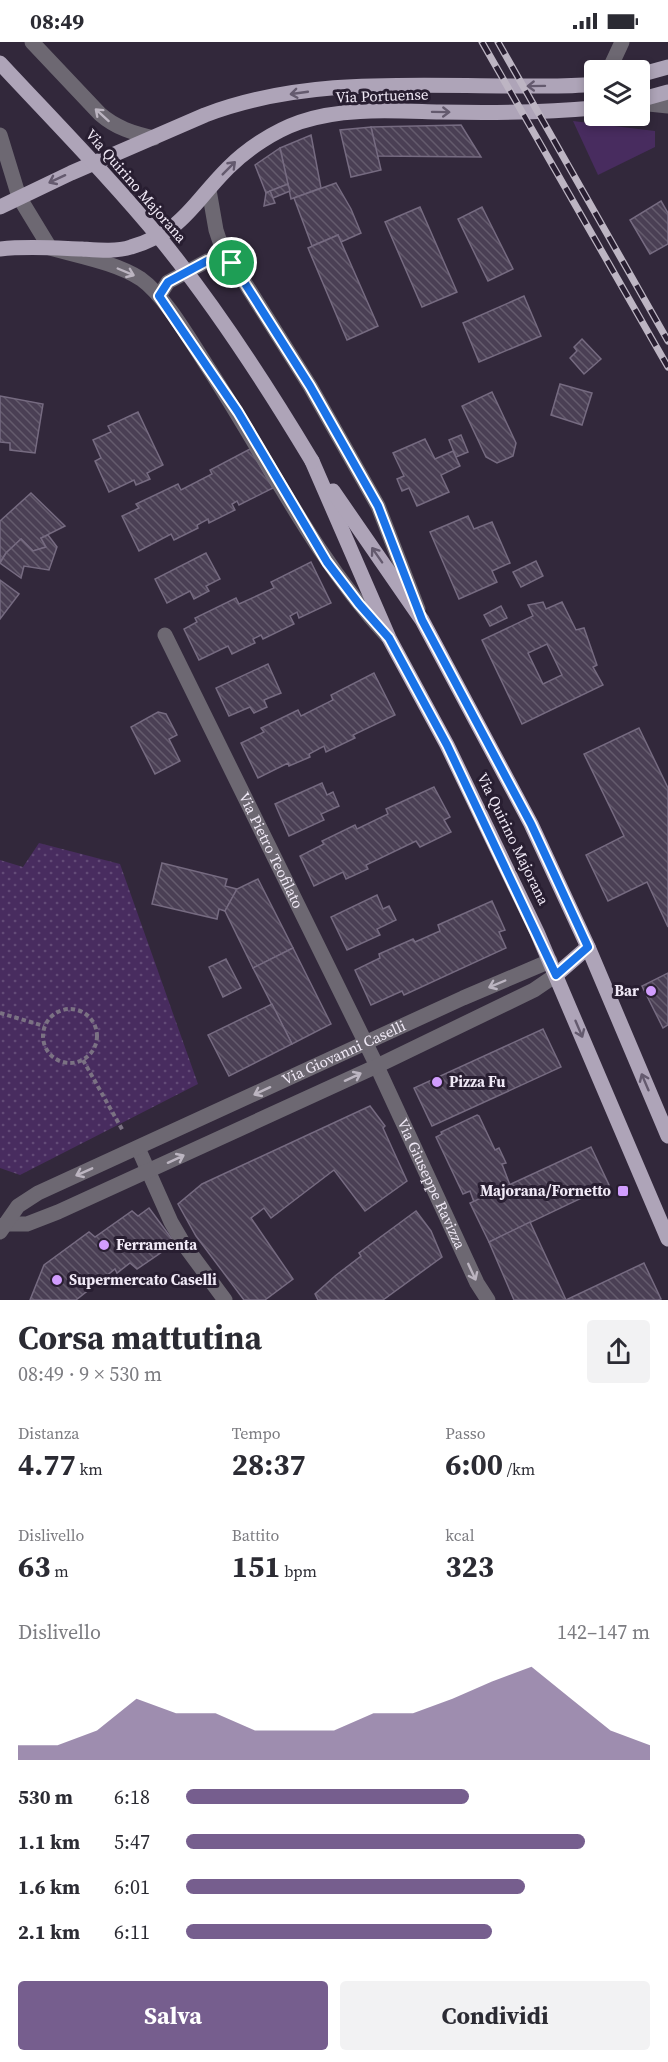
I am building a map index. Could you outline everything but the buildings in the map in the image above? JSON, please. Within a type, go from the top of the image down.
[{"type":"main road","name":"Via Quirino Majorana","points":[[0,63],[118,189],[172,254],[246,354],[312,461],[422,620],[531,824],[588,947],[668,1136]]},
{"type":"main road","points":[[650,72],[668,67]]},
{"type":"main road","name":"Via Portuense","points":[[0,207],[82,168],[226,107],[254,100],[314,91],[381,85],[584,84]]},
{"type":"main road","points":[[650,98],[668,92]]},
{"type":"main road","name":"Via Portuense","points":[[0,249],[26,247],[114,250],[137,245],[176,226],[237,160],[264,141],[301,122],[317,118],[357,113],[524,113],[584,109]]},
{"type":"main road","name":"Via Quirino Majorana","points":[[312,461],[389,638],[447,745],[553,968],[668,1239]]},
{"type":"main road","points":[[553,968],[588,947]]},
{"type":"main road","points":[[656,1212],[668,1224]]},
{"type":"street","name":"Via Quirino Majorana","points":[[32,42],[99,114],[112,124],[127,131],[154,138]]},
{"type":"street","points":[[614,60],[622,42]]},
{"type":"street","points":[[650,104],[668,106]]},
{"type":"street","points":[[0,135],[19,197],[50,248],[126,271],[140,279],[159,296],[238,412],[327,562],[389,638]]},
{"type":"street","name":"Via Quirino Majorana","points":[[209,190],[221,245],[310,386],[378,506],[422,620]]},
{"type":"street","points":[[159,296],[168,282],[207,261],[222,260],[232,263]]},
{"type":"street","name":"Via Pietro Teofilato","points":[[165,635],[377,1066]]},
{"type":"street","name":"Via Giovanni Caselli","points":[[2,1228],[18,1206],[38,1193],[365,1043],[553,968]]},
{"type":"street","name":"Via Giovanni Caselli","points":[[2,1228],[38,1220],[377,1066],[528,993],[553,968]]},
{"type":"street","name":"Via Giuseppe Ravizza","points":[[377,1066],[477,1283],[488,1300]]},
{"type":"street","points":[[138,1148],[171,1222],[185,1246],[225,1300]]},
{"type":"path","points":[[76,1009],[88,1016],[96,1026],[97,1039],[93,1051],[83,1060],[64,1062],[47,1052],[43,1039],[44,1026],[52,1015],[63,1010],[76,1009]]},
{"type":"path","points":[[0,1013],[44,1026]]},
{"type":"path","points":[[83,1060],[123,1131]]},
{"type":"shaded area","points":[[573,121],[584,122],[584,126],[614,126],[655,131],[655,147],[598,175]]},
{"type":"shaded area","points":[[39,843],[120,864],[198,1084],[20,1175],[0,1168],[0,860],[23,867]]},
{"type":"railway","points":[[482,42],[668,367]]},
{"type":"railway","points":[[498,42],[668,341]]},
{"type":"place","name":"Bar","points":[[651,991]]},
{"type":"place","name":"Pizza Fu","points":[[437,1082]]},
{"type":"place","name":"Majorana/Fornetto","points":[[623,1191]]},
{"type":"place","name":"Ferramenta","points":[[104,1245]]},
{"type":"place","name":"Supermercato Caselli","points":[[57,1280]]},
{"type":"route","points":[[222,260],[232,263],[310,386],[378,506],[422,620],[531,824],[588,947],[556,975],[490,831],[428,708],[389,638],[327,562],[238,412],[159,296],[168,282],[207,261],[222,260]]}]
